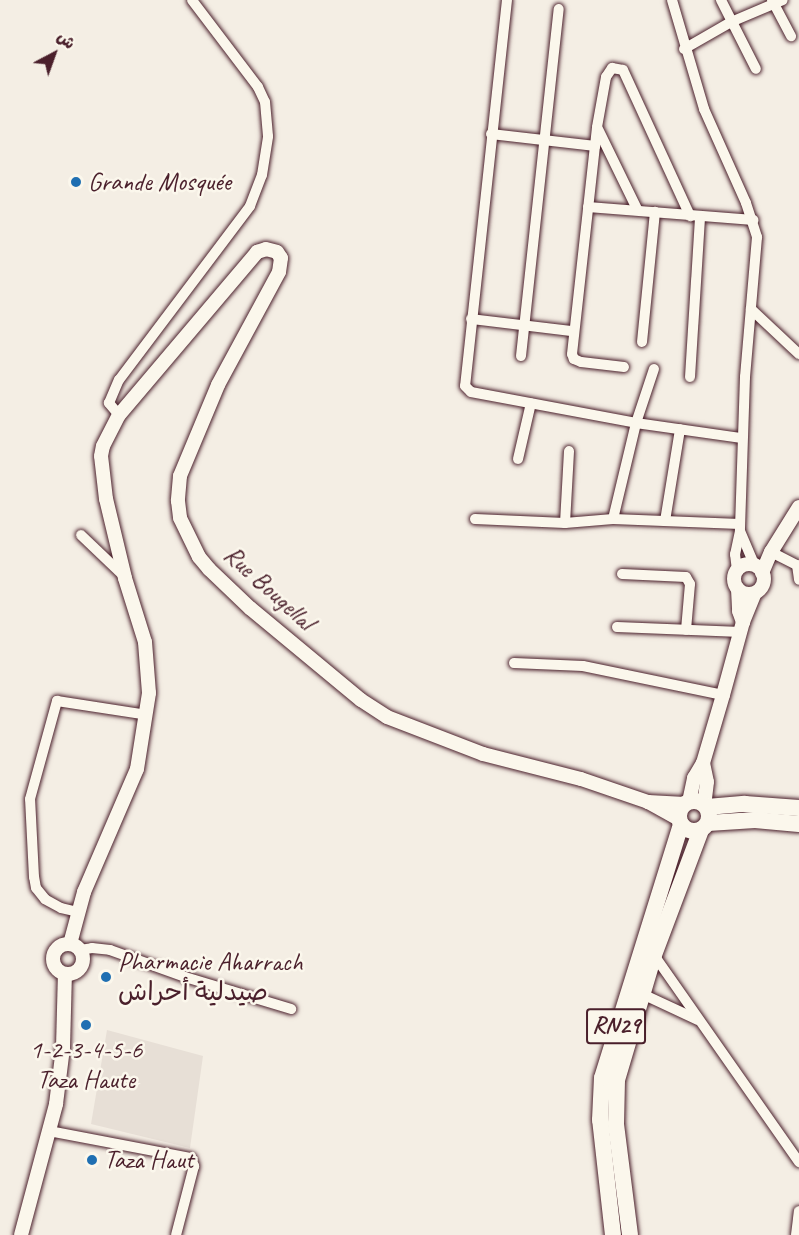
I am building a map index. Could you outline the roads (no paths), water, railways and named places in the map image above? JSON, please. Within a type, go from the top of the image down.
[{"type":"main road","points":[[694,814],[734,804],[799,808]]},
{"type":"main road","points":[[694,814],[799,824]]},
{"type":"main road","name":"RN29","points":[[630,1235],[616,1124],[616,1092],[635,990],[654,955],[694,814]]},
{"type":"main road","name":"RN29","points":[[613,1235],[600,1101],[604,1067],[635,990],[694,814]]},
{"type":"street","points":[[65,974],[80,969],[82,961],[75,947],[78,912],[91,876],[129,791],[147,715],[147,656],[106,499],[101,456],[106,438],[123,410],[109,403],[119,380],[250,206],[262,175],[268,136],[265,102],[258,87],[192,0]]},
{"type":"street","points":[[507,0],[464,382],[466,389],[636,423],[742,438]]},
{"type":"street","points":[[672,0],[684,48],[704,109],[753,220],[757,237],[742,438],[740,527],[735,554],[737,571],[734,580],[738,589],[742,627]]},
{"type":"street","points":[[721,0],[756,69]]},
{"type":"street","points":[[684,48],[776,1],[791,36]]},
{"type":"street","points":[[521,356],[559,9]]},
{"type":"street","points":[[624,367],[574,359],[572,330],[597,127],[608,71],[616,67],[623,70],[695,217],[690,377]]},
{"type":"street","points":[[597,127],[637,209]]},
{"type":"street","points":[[491,134],[595,146]]},
{"type":"street","points":[[588,207],[637,209],[695,217],[753,220]]},
{"type":"street","points":[[642,342],[655,212]]},
{"type":"street","name":"Rue Bougellal","points":[[123,410],[257,252],[266,249],[277,252],[282,265],[279,272],[218,385],[180,476],[178,501],[180,518],[199,557],[208,569],[250,608],[361,700],[387,717],[483,754],[573,777],[648,802],[694,814]]},
{"type":"street","points":[[751,309],[799,354]]},
{"type":"street","points":[[471,319],[572,330]]},
{"type":"street","points":[[613,519],[636,423],[654,369]]},
{"type":"street","points":[[518,459],[531,403]]},
{"type":"street","points":[[665,521],[680,429]]},
{"type":"street","points":[[565,523],[569,451]]},
{"type":"street","points":[[759,569],[799,507]]},
{"type":"street","points":[[475,519],[565,523],[613,519],[740,527]]},
{"type":"street","points":[[738,589],[749,594],[762,587],[759,569],[740,527]]},
{"type":"street","points":[[81,535],[125,578]]},
{"type":"street","points":[[771,552],[798,566],[799,580]]},
{"type":"street","points":[[737,571],[745,565],[759,569]]},
{"type":"street","points":[[622,574],[686,577],[690,584],[686,630]]},
{"type":"street","points":[[694,814],[707,782],[703,763],[754,593]]},
{"type":"street","points":[[617,627],[686,630],[742,627]]},
{"type":"street","points":[[514,663],[583,666],[723,695]]},
{"type":"street","points":[[78,912],[61,909],[45,899],[36,888],[34,877],[30,799],[57,701],[147,715]]},
{"type":"street","points":[[65,974],[56,968],[53,957],[59,947],[110,950],[185,977],[291,1009]]},
{"type":"street","points":[[654,955],[799,1162]]},
{"type":"street","points":[[21,1235],[49,1131],[60,1077],[65,974]]},
{"type":"street","points":[[635,990],[698,1020]]},
{"type":"street","points":[[49,1131],[192,1158],[194,1166],[176,1235]]},
{"type":"street","points":[[796,1235],[799,1211]]},
{"type":"place","name":"Grande Mosquée","points":[[76,182]]},
{"type":"place","name":"Pharmacie Aharrach صيدلية أحراش","points":[[106,977]]},
{"type":"place","name":"1-2-3-4-5-6 Taza Haute","points":[[86,1025]]},
{"type":"place","name":"Taza Haut","points":[[92,1160]]}]
